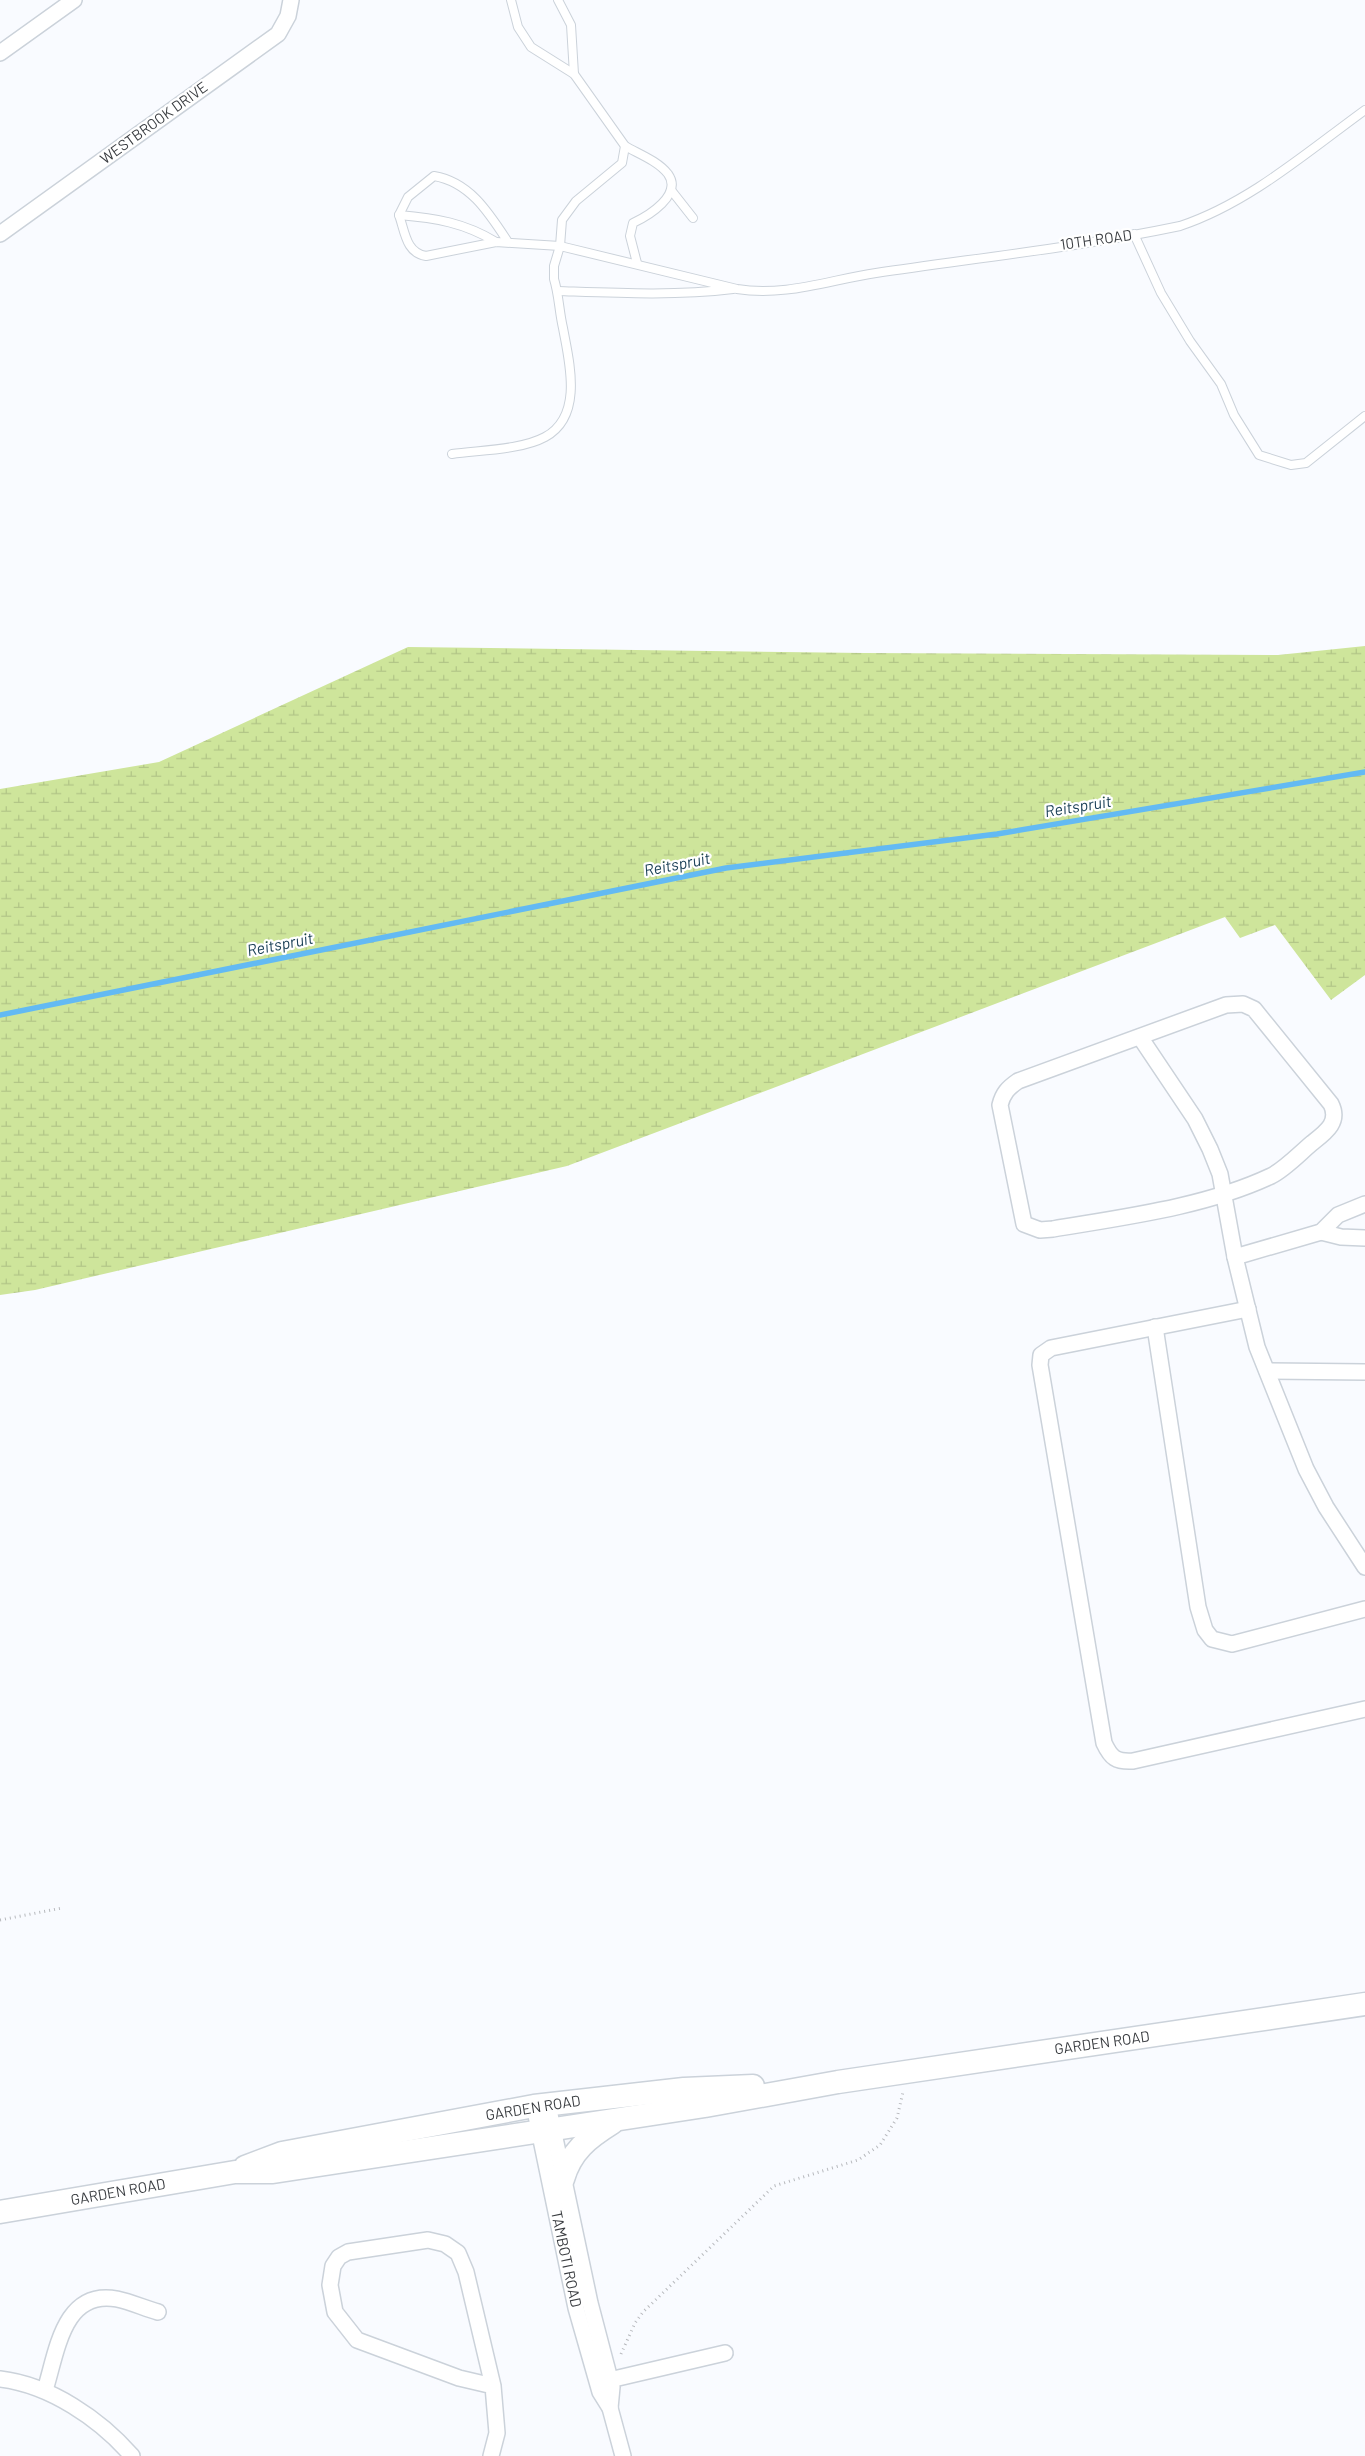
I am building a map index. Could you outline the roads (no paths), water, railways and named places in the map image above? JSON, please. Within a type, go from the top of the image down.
[{"type":"street","points":[[0,53],[74,0]]},
{"type":"street","name":"WESTBROOK DRIVE","points":[[0,234],[278,34],[288,16],[291,0]]},
{"type":"street","points":[[1243,1004],[1254,1009],[1331,1104],[1335,1112],[1333,1123],[1321,1136],[1272,1176],[1224,1194],[1134,1215],[1040,1230],[1024,1224],[1000,1105],[1002,1095],[1018,1081],[1226,1005],[1243,1004]]},
{"type":"street","points":[[1140,1037],[1195,1119],[1220,1174],[1235,1257],[1257,1347],[1306,1469],[1326,1507],[1365,1567]]},
{"type":"street","points":[[1235,1257],[1321,1232],[1338,1216],[1365,1204]]},
{"type":"street","points":[[1321,1232],[1341,1237],[1365,1238]]},
{"type":"street","points":[[1248,1309],[1051,1348],[1040,1355],[1040,1365],[1104,1743],[1115,1760],[1132,1761],[1365,1709]]},
{"type":"street","points":[[1155,1327],[1198,1607],[1206,1630],[1212,1639],[1232,1644],[1365,1609]]},
{"type":"street","points":[[1267,1371],[1365,1372]]},
{"type":"street","name":"GARDEN ROAD","points":[[0,2212],[235,2172],[273,2172],[705,2106],[838,2082],[1365,2004]]},
{"type":"street","name":"GARDEN ROAD","points":[[235,2172],[282,2153],[541,2106],[684,2089],[838,2082]]},
{"type":"street","name":"TAMBOTI ROAD","points":[[541,2106],[576,2308],[610,2380]]},
{"type":"street","points":[[563,2179],[571,2158],[578,2148],[590,2137],[617,2120]]},
{"type":"street","name":"TAMBOTI ROAD","points":[[545,2130],[563,2179],[590,2303],[610,2380],[610,2408],[622,2456]]},
{"type":"street","points":[[491,2456],[497,2433],[493,2386],[466,2272],[458,2253],[453,2248],[428,2240],[348,2252],[339,2257],[333,2266],[330,2285],[335,2312],[356,2340],[459,2378],[493,2386]]},
{"type":"street","points":[[45,2390],[67,2320],[81,2304],[96,2298],[117,2299],[158,2312]]},
{"type":"street","points":[[610,2380],[725,2353]]},
{"type":"street","points":[[0,2379],[45,2390],[93,2420],[132,2456]]},
{"type":"lane","points":[[511,0],[518,27],[531,47],[574,74],[625,146],[661,166],[670,176],[671,190],[665,201],[646,217],[633,223],[630,236],[637,263]]},
{"type":"lane","points":[[558,0],[572,25],[574,74]]},
{"type":"lane","name":"10TH ROAD","points":[[737,289],[760,293],[858,275],[1180,226],[1207,217],[1248,194],[1365,110]]},
{"type":"lane","points":[[452,454],[531,443],[547,436],[559,424],[567,408],[572,387],[571,365],[558,291],[554,279],[554,266],[560,246],[562,220],[576,201],[622,163],[625,146]]},
{"type":"lane","points":[[508,242],[490,214],[472,195],[450,179],[434,176],[408,197],[399,215],[410,248],[416,255],[426,256],[496,242],[560,246],[637,263],[737,289]]},
{"type":"lane","points":[[671,190],[693,218]]},
{"type":"lane","points":[[399,215],[434,217],[455,222],[474,229],[496,242]]},
{"type":"lane","points":[[1134,234],[1161,293],[1190,341],[1221,384],[1234,415],[1259,455],[1291,465],[1306,463],[1365,416]]},
{"type":"lane","points":[[558,291],[696,294],[737,289]]},
{"type":"waterway","name":"Reitspruit","points":[[0,1015],[726,868],[997,834],[1365,772]]}]
